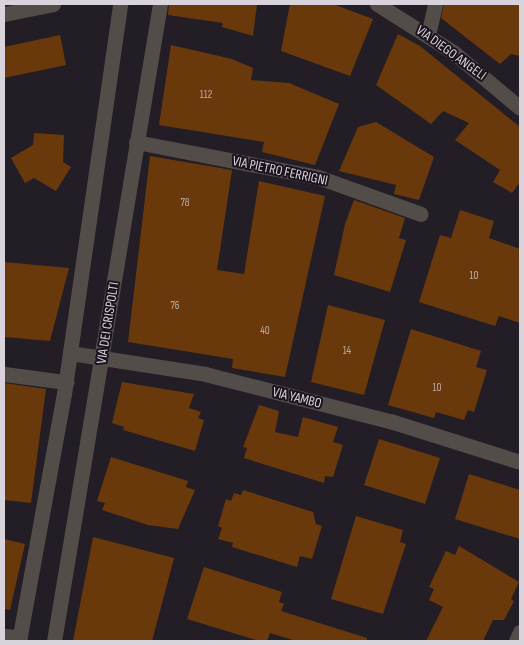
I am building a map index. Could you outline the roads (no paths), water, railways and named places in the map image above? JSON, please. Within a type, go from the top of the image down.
[{"type":"street","points":[[4,14],[53,4]]},
{"type":"street","points":[[4,636],[20,639],[66,382],[120,4]]},
{"type":"street","name":"VIA DEI CRISPOLTI","points":[[54,641],[160,4]]},
{"type":"street","name":"VIA DIEGO ANGELI","points":[[377,4],[428,35],[520,108]]},
{"type":"street","points":[[428,35],[436,4]]},
{"type":"street","name":"VIA PIETRO FERRIGNI","points":[[136,142],[318,176],[421,214]]},
{"type":"street","name":"VIA YAMBO","points":[[70,353],[213,377],[390,421],[520,462]]},
{"type":"street","points":[[4,374],[66,382]]},
{"type":"street","points":[[516,641],[520,632]]}]
